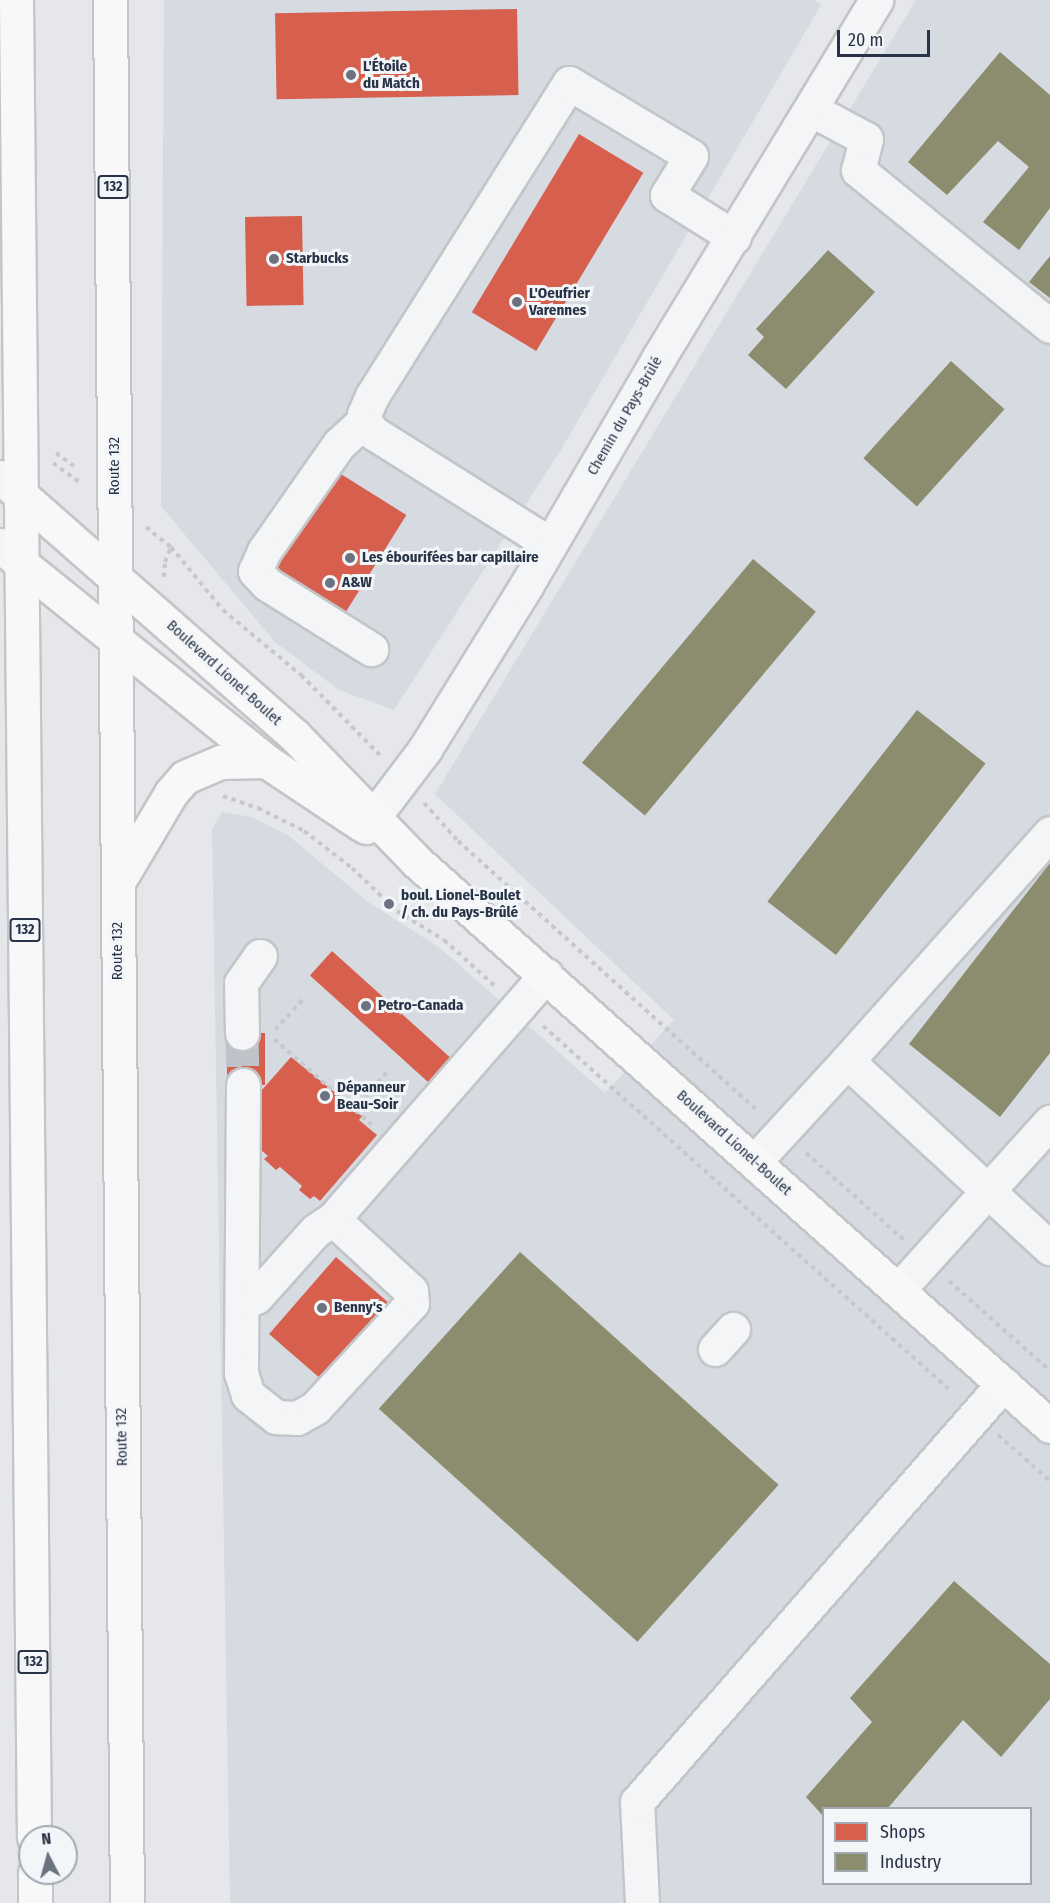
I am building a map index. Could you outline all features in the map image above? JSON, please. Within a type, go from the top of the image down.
[{"type":"main road","name":"132","points":[[16,0],[11,555],[21,729],[34,1825]]},
{"type":"main road","name":"Route 132","points":[[110,0],[128,1903]]},
{"type":"main road","name":"Boulevard Lionel-Boulet","points":[[11,487],[115,574],[295,736],[370,822],[546,975],[1003,1384],[1047,1418]]},
{"type":"main road","name":"Boulevard Lionel-Boulet","points":[[11,555],[266,761],[370,822]]},
{"type":"main road","points":[[0,676],[21,729]]},
{"type":"main road","points":[[118,882],[171,793],[185,777],[221,762],[266,761]]},
{"type":"main road","points":[[34,1885],[35,1903]]},
{"type":"street","name":"Chemin du Pays-Brûlé","points":[[370,822],[425,749],[812,110],[876,0]]},
{"type":"street","points":[[371,649],[267,584],[255,571],[264,551],[339,444],[365,420],[372,396],[569,83],[691,156],[667,195],[734,237]]},
{"type":"street","points":[[812,110],[866,139],[858,170],[1050,326]]},
{"type":"street","points":[[365,420],[375,434],[550,544]]},
{"type":"street","points":[[755,1161],[1050,833]]},
{"type":"street","points":[[242,1034],[241,983],[260,956]]},
{"type":"street","points":[[242,1303],[256,1296],[315,1231],[333,1219],[546,975]]},
{"type":"street","points":[[847,1061],[1050,1248]]},
{"type":"street","points":[[243,1085],[241,1373],[248,1395],[276,1417],[306,1415],[412,1302],[411,1291],[333,1219]]},
{"type":"street","points":[[898,1290],[1050,1122]]},
{"type":"street","points":[[642,1903],[637,1802],[1003,1384]]},
{"type":"path","points":[[56,453],[74,466]]},
{"type":"path","points":[[56,465],[68,474]]},
{"type":"path","points":[[145,526],[171,547],[223,610],[355,726]]},
{"type":"path","points":[[165,568],[171,547]]},
{"type":"path","points":[[217,786],[224,798],[258,808],[304,831],[352,868],[397,911],[444,940],[501,992]]},
{"type":"path","points":[[434,812],[458,841],[761,1113]]},
{"type":"path","points":[[305,997],[270,1036],[378,1130]]},
{"type":"path","points":[[539,1023],[955,1395]]},
{"type":"path","points":[[353,1109],[388,1071]]},
{"type":"path","points":[[802,1150],[910,1245]]},
{"type":"path","points":[[949,1281],[1050,1371]]},
{"type":"path","points":[[1000,1437],[1050,1481]]},
{"type":"shaded area","points":[[164,0],[814,0],[821,5],[562,448],[394,710],[339,690],[275,642],[161,506]]},
{"type":"shaded area","points":[[916,0],[1050,0],[1050,1903],[230,1903],[212,829],[222,812],[252,817],[289,836],[368,902],[440,948],[605,1093],[674,1020],[435,794]]},
{"type":"building: Shops","points":[[517,9],[519,95],[277,99],[275,13]]},
{"type":"building: Shops","points":[[579,134],[643,173],[536,351],[472,312]]},
{"type":"building: Shops","points":[[302,216],[304,305],[247,306],[245,217]]},
{"type":"building: Shops","points":[[336,471],[406,515],[343,616],[273,572]]},
{"type":"building: Shops","points":[[332,951],[450,1057],[428,1082],[310,976]]},
{"type":"building: Shops","points":[[227,1033],[265,1033],[265,1085],[227,1085]]},
{"type":"building: Shops","points":[[291,1057],[344,1100],[341,1104],[362,1116],[359,1120],[377,1135],[320,1201],[314,1196],[310,1199],[299,1190],[302,1186],[280,1167],[276,1170],[264,1159],[268,1156],[262,1151],[261,1091]]},
{"type":"building: Shops","points":[[336,1257],[388,1302],[321,1379],[269,1334]]},
{"type":"building: Industry","points":[[1000,52],[1050,95],[1050,208],[1019,250],[983,222],[1029,167],[998,141],[947,195],[908,162]]},
{"type":"building: Industry","points":[[828,250],[875,292],[786,389],[748,355],[764,337],[756,329]]},
{"type":"building: Industry","points":[[1050,256],[1050,298],[1029,282]]},
{"type":"building: Industry","points":[[951,361],[1005,409],[917,507],[863,458]]},
{"type":"building: Industry","points":[[753,559],[816,612],[645,815],[582,763]]},
{"type":"building: Industry","points":[[917,710],[986,764],[836,955],[767,901]]},
{"type":"building: Industry","points":[[1050,863],[1050,1053],[1000,1117],[909,1044]]},
{"type":"building: Industry","points":[[520,1252],[779,1485],[637,1642],[379,1409]]},
{"type":"building: Industry","points":[[954,1581],[1050,1664],[1050,1699],[1001,1757],[963,1720],[889,1807],[822,1807],[822,1815],[806,1797],[872,1722],[850,1698]]},
{"type":"tunnel","points":[[242,1033],[243,1085]]},
{"type":"place","name":"L'Étoile du Match","points":[[351,75]]},
{"type":"place","name":"Starbucks","points":[[274,259]]},
{"type":"place","name":"L'Oeufrier Varennes","points":[[517,302]]},
{"type":"place","name":"Les ébourifées bar capillaire","points":[[350,558]]},
{"type":"place","name":"A&W","points":[[330,583]]},
{"type":"place","name":"boul. Lionel-Boulet / ch. du Pays-Brûlé","points":[[389,904]]},
{"type":"place","name":"Petro-Canada","points":[[366,1006]]},
{"type":"place","name":"Dépanneur Beau-Soir","points":[[325,1096]]},
{"type":"place","name":"Benny's","points":[[322,1308]]}]
